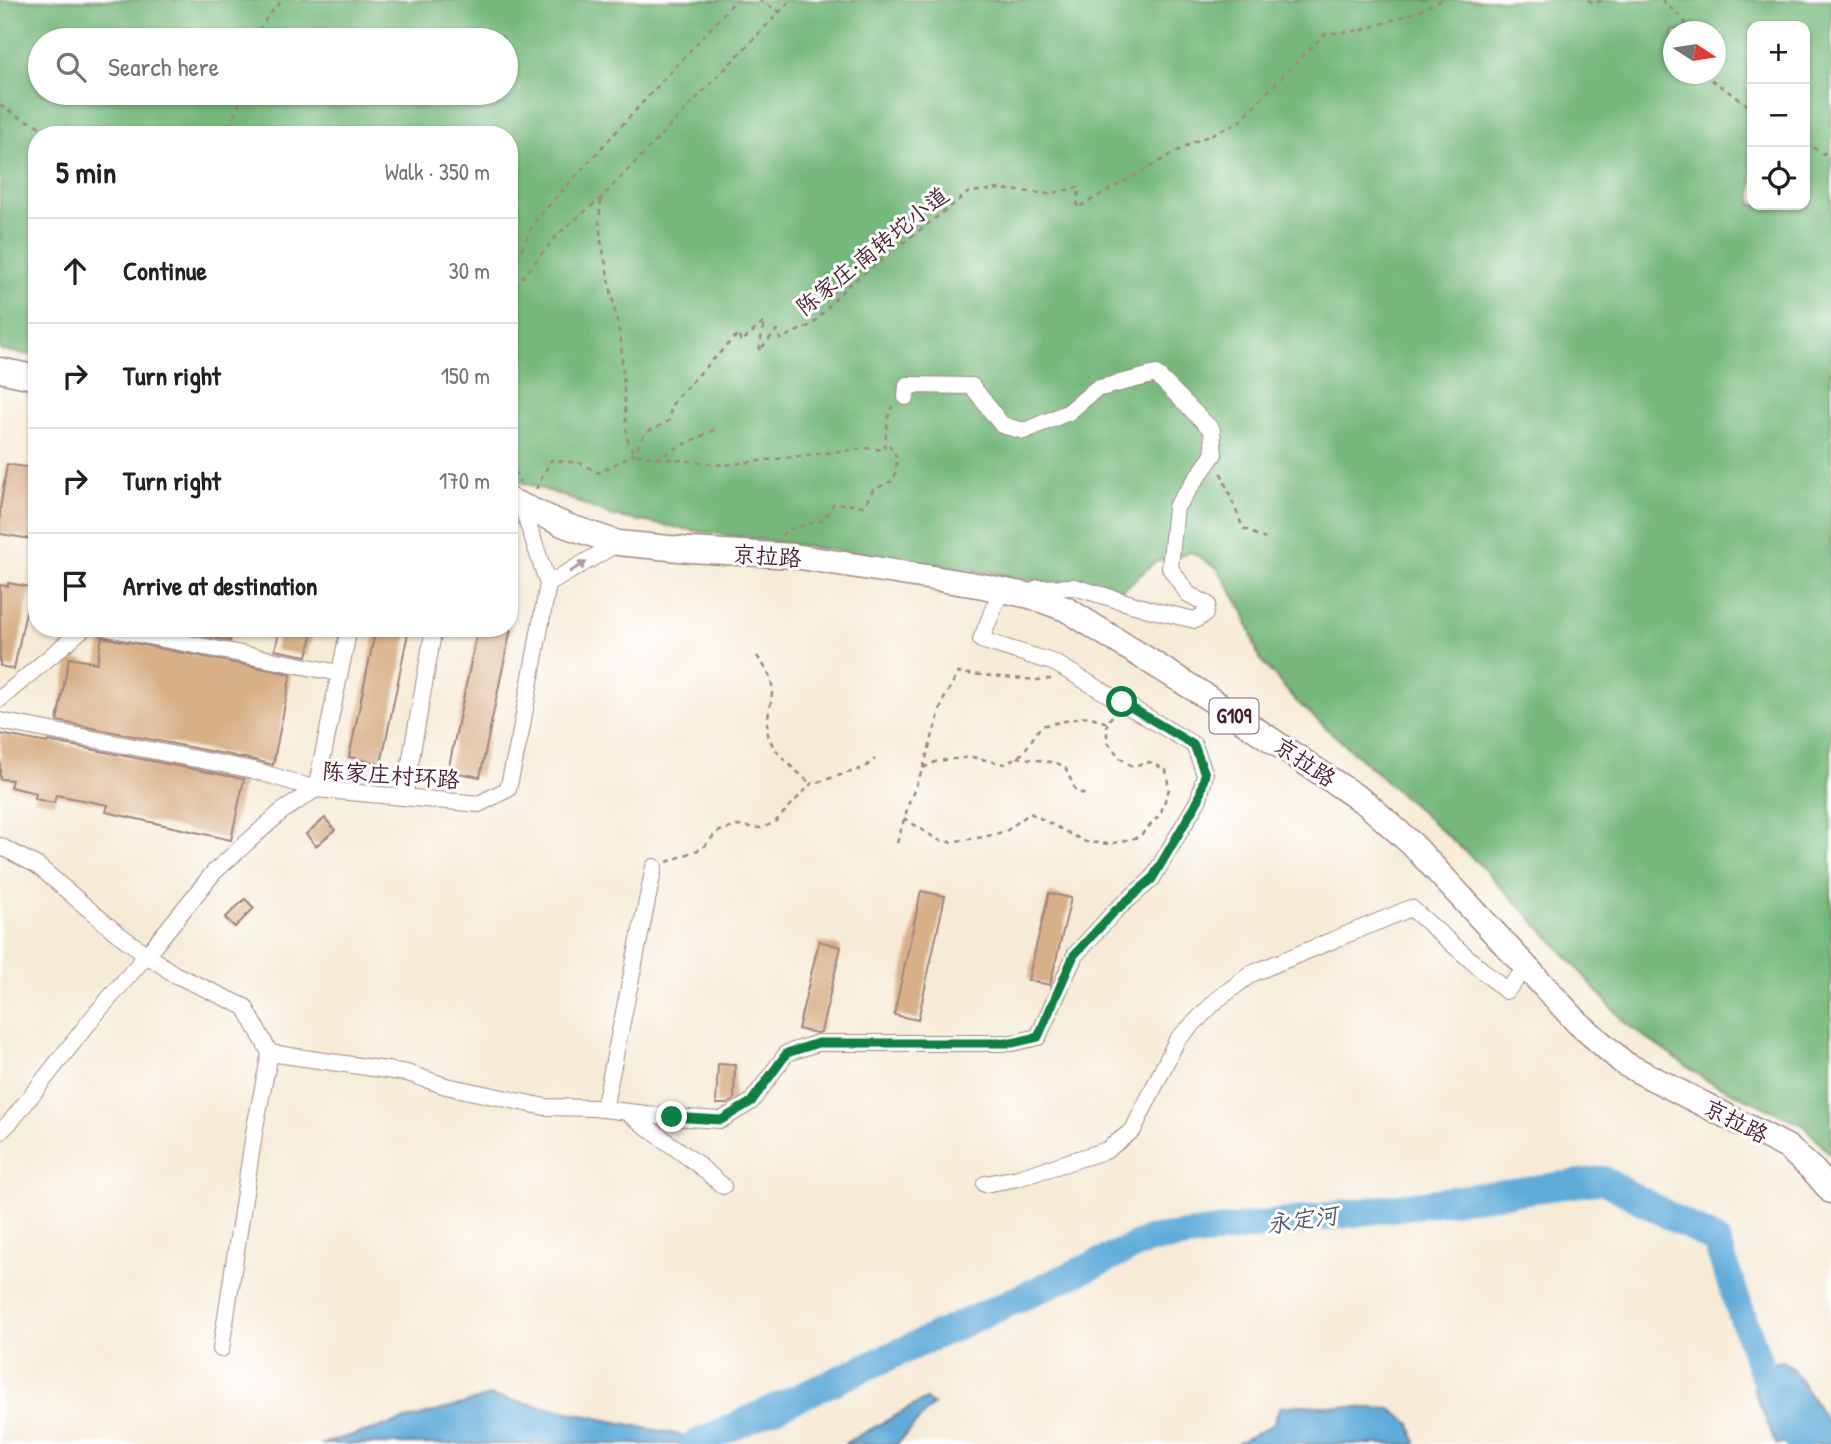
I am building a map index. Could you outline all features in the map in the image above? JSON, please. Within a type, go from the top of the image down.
[{"type":"highway","points":[[0,370],[28,376]]},
{"type":"highway","name":"京拉路","points":[[522,506],[567,526],[618,543],[794,556],[1001,590],[1030,596],[1066,609],[1204,695],[1367,804],[1413,845],[1578,1023],[1625,1064],[1787,1147],[1814,1171],[1831,1191]]},
{"type":"street","points":[[906,397],[907,385],[972,386],[1002,425],[1024,431],[1069,412],[1096,389],[1156,374],[1212,429],[1214,454],[1176,507],[1170,568],[1188,594],[1207,604],[1205,614],[1195,620],[1074,587],[1038,588],[1030,596]]},
{"type":"street","points":[[522,506],[548,584],[618,543]]},
{"type":"street","name":"陈家庄村环路","points":[[0,1132],[214,872],[281,812],[316,789],[479,804],[508,789],[548,584]]},
{"type":"street","points":[[270,1053],[407,1073],[446,1086],[545,1107],[721,1120],[751,1102],[787,1053],[818,1043],[1012,1043],[1038,1037],[1074,955],[1115,911],[1152,879],[1199,799],[1205,774],[1194,745],[1055,663],[981,640],[1001,590]]},
{"type":"street","points":[[0,699],[73,637]]},
{"type":"street","points":[[153,637],[339,673]]},
{"type":"street","points":[[0,721],[253,769],[316,789],[347,637]]},
{"type":"street","points":[[404,797],[432,637]]},
{"type":"street","points":[[0,846],[38,866],[118,934],[174,974],[245,1007],[270,1053],[255,1127],[221,1349]]},
{"type":"street","points":[[604,1110],[654,867]]},
{"type":"street","points":[[985,1184],[1018,1178],[1107,1150],[1133,1130],[1177,1040],[1218,999],[1251,974],[1411,908],[1506,991],[1527,968]]},
{"type":"street","points":[[626,1112],[723,1186]]},
{"type":"path","points":[[260,28],[283,0]]},
{"type":"path","points":[[518,257],[534,222],[736,0]]},
{"type":"path","points":[[759,0],[781,12]]},
{"type":"path","points":[[518,283],[558,234],[601,198],[791,0]]},
{"type":"path","name":"陈家庄·南转坨小道","points":[[522,506],[534,494],[551,460],[580,463],[599,472],[634,454],[645,433],[670,421],[671,406],[680,394],[738,334],[741,342],[764,322],[759,351],[777,330],[780,339],[813,324],[846,287],[969,192],[1000,189],[1048,194],[1079,187],[1077,208],[1190,144],[1239,122],[1325,34],[1363,30],[1416,12],[1441,0]]},
{"type":"path","points":[[1588,0],[1594,3],[1606,0]]},
{"type":"path","points":[[1662,0],[1684,21]]},
{"type":"path","points":[[1718,84],[1747,104]]},
{"type":"path","points":[[0,105],[38,126]]},
{"type":"path","points":[[230,126],[239,105]]},
{"type":"path","points":[[1810,145],[1823,154],[1831,148]]},
{"type":"path","points":[[601,198],[601,240],[621,342],[627,438],[634,454],[725,465],[868,448],[884,450],[889,413],[897,400],[906,397]]},
{"type":"path","points":[[656,458],[716,429]]},
{"type":"path","points":[[780,536],[791,529],[823,520],[834,503],[864,506],[873,490],[894,480],[898,458],[885,441]]},
{"type":"path","points":[[1214,454],[1243,528],[1265,539]]},
{"type":"path","points":[[757,656],[772,684],[767,731],[769,739],[777,752],[811,784]]},
{"type":"path","points":[[897,844],[943,701],[958,673],[1037,680],[1060,678]]},
{"type":"path","points":[[904,818],[938,840],[948,842],[1006,831],[1030,813],[1086,842],[1110,844],[1139,837],[1160,815],[1169,789],[1166,770],[1150,762],[1132,766],[1120,758],[1107,741],[1107,723],[1122,702]]},
{"type":"path","points":[[923,768],[937,761],[972,757],[1005,765],[1023,753],[1041,726],[1089,716],[1107,723]]},
{"type":"path","points":[[1017,757],[1057,763],[1065,767],[1076,791],[1089,796]]},
{"type":"path","points":[[654,867],[703,848],[717,832],[737,826],[761,828],[774,823],[811,784],[863,768],[875,759]]},
{"type":"green space","points":[[0,0],[1831,0],[1831,1155],[1803,1125],[1706,1080],[1625,1023],[1556,944],[1477,862],[1296,701],[1259,658],[1244,612],[1218,569],[1191,552],[1155,562],[1122,591],[1057,586],[1001,574],[703,532],[612,516],[518,481],[518,126],[28,126],[28,355],[0,350]]},
{"type":"water","points":[[1781,1361],[1791,1366],[1831,1428],[1831,1444],[1776,1444],[1753,1388],[1762,1369]]},
{"type":"water","points":[[491,1396],[689,1437],[700,1444],[321,1444]]},
{"type":"water","points":[[926,1399],[933,1405],[897,1444],[844,1444]]},
{"type":"water","points":[[1298,1405],[1391,1409],[1411,1424],[1416,1444],[1237,1444],[1273,1424],[1280,1407]]},
{"type":"building","points":[[7,464],[28,468],[28,539],[0,534],[0,509]]},
{"type":"building","points":[[8,583],[28,586],[28,601],[14,669],[0,666],[0,585],[8,586]]},
{"type":"building","points":[[102,637],[291,674],[273,765],[57,721],[69,658],[97,663]]},
{"type":"building","points":[[209,637],[231,637],[230,641]]},
{"type":"building","points":[[278,637],[312,637],[307,656],[275,650]]},
{"type":"building","points":[[374,637],[407,637],[381,764],[349,757]]},
{"type":"building","points":[[476,637],[509,637],[480,777],[448,771]]},
{"type":"building","points":[[0,734],[244,779],[231,840],[106,812],[108,805],[56,795],[54,803],[35,799],[36,793],[10,787],[12,780],[0,779]]},
{"type":"building","points":[[325,818],[335,830],[316,846],[306,834]]},
{"type":"building","points":[[921,891],[945,896],[918,1020],[894,1015]]},
{"type":"building","points":[[1049,893],[1071,898],[1050,985],[1028,980]]},
{"type":"building","points":[[245,899],[254,908],[235,927],[225,918]]},
{"type":"building","points":[[819,941],[841,947],[821,1032],[816,1033],[798,1029]]},
{"type":"building","points":[[718,1064],[735,1065],[734,1100],[727,1104],[716,1104]]},
{"type":"waterway","name":"永定河","points":[[695,1444],[1149,1240],[1603,1180],[1716,1241],[1761,1369],[1800,1444]]},
{"type":"route","points":[[672,1117],[721,1120],[751,1102],[787,1053],[818,1043],[1012,1043],[1038,1037],[1074,955],[1115,911],[1152,879],[1199,799],[1205,774],[1194,745],[1122,702]]}]
